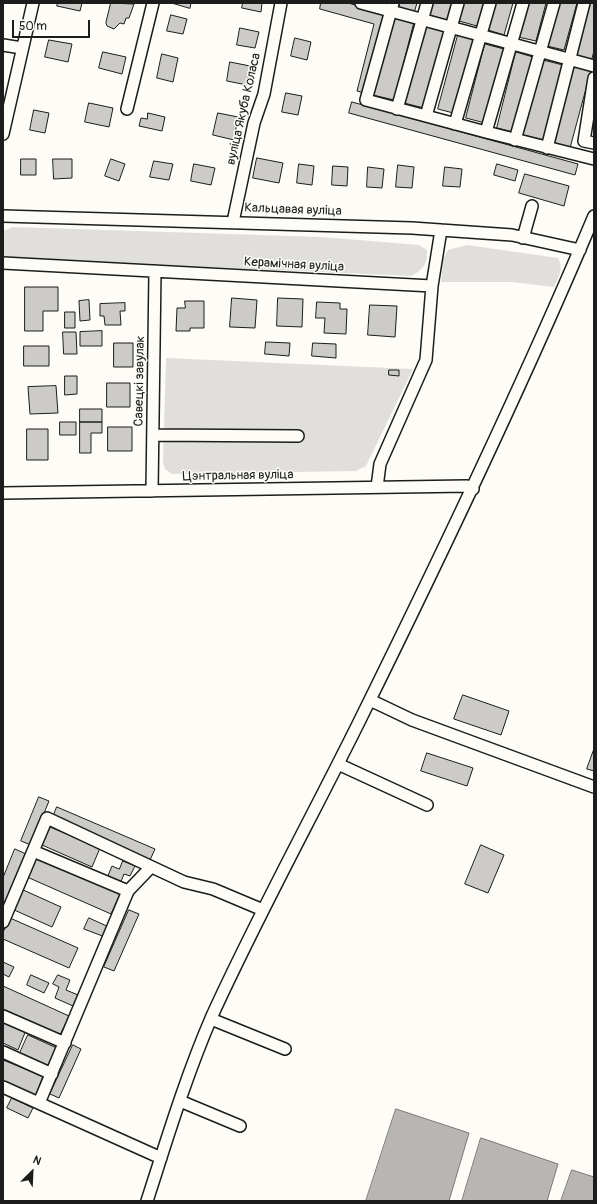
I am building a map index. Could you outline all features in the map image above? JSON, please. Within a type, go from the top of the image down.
[{"type":"street","points":[[3,134],[33,3]]},
{"type":"street","points":[[127,109],[153,3]]},
{"type":"street","name":"вуліца Якуба Коласа","points":[[233,222],[254,123],[264,94],[281,3]]},
{"type":"street","points":[[361,3],[392,7],[422,20],[594,66]]},
{"type":"street","points":[[397,109],[427,3]]},
{"type":"street","points":[[426,116],[458,3]]},
{"type":"street","points":[[455,124],[490,3]]},
{"type":"street","points":[[486,132],[523,3]]},
{"type":"street","points":[[515,140],[554,3]]},
{"type":"street","points":[[547,148],[584,3]]},
{"type":"street","points":[[392,7],[366,100],[515,140],[594,159]]},
{"type":"street","points":[[3,45],[22,48]]},
{"type":"street","points":[[594,78],[584,141],[594,143]]},
{"type":"street","points":[[523,238],[532,206]]},
{"type":"street","name":"Кальцавая вуліца","points":[[3,216],[233,222],[441,230],[512,235],[580,250]]},
{"type":"street","points":[[147,1201],[180,1102],[211,1019],[263,910],[370,700],[473,489],[594,216]]},
{"type":"street","points":[[377,487],[380,464],[426,360],[432,286],[441,230]]},
{"type":"street","name":"Керамічная вуліца","points":[[3,263],[432,286]]},
{"type":"street","name":"Савецкі завулак","points":[[152,491],[155,271]]},
{"type":"street","points":[[153,435],[298,436]]},
{"type":"street","name":"Цэнтральная вуліца","points":[[3,493],[462,486],[473,489]]},
{"type":"street","points":[[370,700],[412,720],[594,787]]},
{"type":"street","points":[[338,764],[427,805]]},
{"type":"street","points":[[3,922],[47,818],[184,882],[213,889],[263,910]]},
{"type":"street","points":[[33,851],[128,891]]},
{"type":"street","points":[[39,1103],[128,891],[151,867]]},
{"type":"street","points":[[3,1016],[65,1044]]},
{"type":"street","points":[[211,1019],[285,1049]]},
{"type":"street","points":[[3,1052],[52,1074]]},
{"type":"street","points":[[3,1087],[161,1158]]},
{"type":"street","points":[[180,1102],[240,1126]]},
{"type":"shaded area","points":[[13,227],[322,237],[419,245],[427,250],[427,259],[422,269],[411,276],[6,258],[3,253],[3,231]]},
{"type":"shaded area","points":[[467,245],[558,258],[561,269],[558,279],[554,287],[511,282],[441,282],[443,259],[448,250]]},
{"type":"shaded area","points":[[166,358],[413,369],[366,466],[356,471],[172,474],[165,469],[163,462]]},
{"type":"shaded area","points":[[396,1109],[469,1133],[449,1201],[366,1201]]},
{"type":"shaded area","points":[[481,1138],[558,1164],[547,1201],[462,1201]]},
{"type":"shaded area","points":[[572,1170],[594,1177],[594,1201],[561,1201]]},
{"type":"building","points":[[58,3],[82,3],[80,11],[57,6]]},
{"type":"building","points":[[111,3],[134,4],[129,18],[126,18],[124,24],[120,23],[114,29],[107,26],[106,23]]},
{"type":"building","points":[[172,3],[191,3],[190,8]]},
{"type":"building","points":[[243,3],[262,3],[261,12],[242,8]]},
{"type":"building","points":[[321,3],[348,3],[385,13],[364,93],[357,91],[374,24],[320,9]]},
{"type":"building","points":[[400,3],[417,3],[414,13],[399,9]]},
{"type":"building","points":[[432,3],[452,3],[447,20],[429,15]]},
{"type":"building","points":[[464,3],[484,3],[477,26],[459,21]]},
{"type":"building","points":[[496,3],[513,3],[504,35],[488,30]]},
{"type":"building","points":[[528,3],[546,3],[536,41],[518,37]]},
{"type":"building","points":[[559,3],[577,3],[564,50],[547,46]]},
{"type":"building","points":[[588,3],[594,3],[594,51],[591,62],[573,57]]},
{"type":"building","points":[[171,15],[187,19],[183,34],[167,31]]},
{"type":"building","points":[[394,16],[414,22],[394,100],[373,95]]},
{"type":"building","points":[[425,24],[445,29],[424,108],[404,103]]},
{"type":"building","points":[[240,28],[259,32],[255,48],[237,45]]},
{"type":"building","points":[[458,35],[476,39],[457,114],[438,109]]},
{"type":"building","points":[[295,38],[311,42],[307,60],[291,56]]},
{"type":"building","points":[[49,40],[72,44],[68,62],[45,57]]},
{"type":"building","points":[[485,44],[504,49],[485,123],[466,118]]},
{"type":"building","points":[[103,52],[126,57],[122,74],[99,68]]},
{"type":"building","points":[[516,52],[533,57],[513,132],[497,128]]},
{"type":"building","points":[[162,54],[178,58],[173,82],[157,78]]},
{"type":"building","points":[[543,60],[563,65],[544,140],[523,135]]},
{"type":"building","points":[[230,62],[250,66],[247,85],[227,81]]},
{"type":"building","points":[[573,65],[591,70],[570,148],[552,143]]},
{"type":"building","points":[[286,93],[302,96],[298,115],[282,112]]},
{"type":"building","points":[[352,102],[578,164],[575,175],[349,113]]},
{"type":"building","points":[[89,103],[113,108],[109,127],[85,122]]},
{"type":"building","points":[[34,110],[49,113],[45,133],[30,130]]},
{"type":"building","points":[[148,113],[165,117],[162,131],[139,126],[141,118],[147,119]]},
{"type":"building","points":[[218,113],[238,117],[234,140],[213,135]]},
{"type":"building","points":[[257,158],[283,163],[279,183],[253,178]]},
{"type":"building","points":[[21,159],[36,159],[36,175],[21,175]]},
{"type":"building","points":[[53,159],[72,159],[72,178],[54,179]]},
{"type":"building","points":[[111,159],[125,164],[119,181],[105,176]]},
{"type":"building","points":[[154,161],[173,164],[169,180],[150,177]]},
{"type":"building","points":[[194,164],[215,168],[211,185],[191,181]]},
{"type":"building","points":[[299,164],[314,166],[312,185],[297,183]]},
{"type":"building","points":[[497,164],[518,170],[515,181],[494,175]]},
{"type":"building","points":[[398,165],[414,167],[412,188],[396,187]]},
{"type":"building","points":[[333,166],[348,167],[347,186],[332,185]]},
{"type":"building","points":[[368,167],[384,169],[382,188],[367,187]]},
{"type":"building","points":[[445,167],[462,169],[460,187],[443,186]]},
{"type":"building","points":[[525,174],[569,186],[564,206],[519,193]]},
{"type":"building","points":[[25,287],[58,287],[58,311],[43,311],[43,331],[25,331]]},
{"type":"building","points":[[232,298],[257,300],[255,328],[230,327]]},
{"type":"building","points":[[278,298],[303,299],[302,327],[277,326]]},
{"type":"building","points":[[89,300],[90,320],[80,321],[79,301]]},
{"type":"building","points":[[185,301],[204,301],[204,328],[190,328],[190,331],[176,331],[177,308],[185,308]]},
{"type":"building","points":[[317,302],[340,303],[340,309],[347,309],[346,334],[324,333],[325,318],[316,318]]},
{"type":"building","points":[[125,303],[125,311],[120,311],[121,325],[105,325],[104,316],[100,316],[100,304]]},
{"type":"building","points":[[370,305],[397,306],[395,337],[368,335]]},
{"type":"building","points":[[65,312],[75,312],[75,328],[65,328]]},
{"type":"building","points":[[102,331],[102,346],[80,346],[80,332]]},
{"type":"building","points":[[63,332],[76,332],[77,354],[64,354]]},
{"type":"building","points":[[266,342],[290,343],[289,356],[265,354]]},
{"type":"building","points":[[114,343],[133,343],[133,367],[114,367]]},
{"type":"building","points":[[313,343],[336,344],[336,358],[312,356]]},
{"type":"building","points":[[24,346],[49,346],[49,366],[24,366]]},
{"type":"building","points":[[389,370],[399,370],[399,376],[389,375]]},
{"type":"building","points":[[65,376],[77,376],[77,394],[65,395]]},
{"type":"building","points":[[107,383],[130,383],[130,407],[107,407]]},
{"type":"building","points":[[56,386],[58,413],[30,414],[28,387]]},
{"type":"building","points":[[80,409],[102,409],[102,422],[80,422]]},
{"type":"building","points":[[60,422],[76,422],[76,435],[60,435]]},
{"type":"building","points":[[80,422],[102,422],[102,433],[91,433],[91,453],[80,453]]},
{"type":"building","points":[[108,427],[132,427],[132,451],[108,451]]},
{"type":"building","points":[[27,429],[48,429],[48,460],[27,460]]},
{"type":"building","points":[[463,695],[509,711],[501,735],[454,719]]},
{"type":"building","points":[[594,749],[594,771],[587,769]]},
{"type":"building","points":[[427,753],[473,768],[467,786],[421,771]]},
{"type":"building","points":[[39,797],[49,801],[31,845],[21,841]]},
{"type":"building","points":[[57,807],[155,849],[150,860],[53,817]]},
{"type":"building","points":[[50,827],[100,848],[92,867],[42,845]]},
{"type":"building","points":[[481,845],[504,855],[488,893],[465,884]]},
{"type":"building","points":[[15,849],[26,854],[3,912],[3,878]]},
{"type":"building","points":[[36,858],[120,894],[111,914],[27,877]]},
{"type":"building","points":[[123,861],[135,866],[130,876],[124,874],[120,884],[107,878],[112,866],[119,869]]},
{"type":"building","points":[[21,889],[61,907],[52,927],[12,909]]},
{"type":"building","points":[[129,910],[139,914],[114,971],[104,967]]},
{"type":"building","points":[[10,918],[78,948],[69,968],[3,939],[3,933]]},
{"type":"building","points":[[89,918],[109,927],[105,937],[84,929]]},
{"type":"building","points":[[3,962],[14,967],[9,977],[3,974]]},
{"type":"building","points":[[31,975],[49,983],[44,993],[27,985]]},
{"type":"building","points":[[58,975],[70,980],[66,990],[78,995],[73,1006],[55,998],[59,987],[53,984]]},
{"type":"building","points":[[3,986],[69,1016],[60,1035],[3,1009]]},
{"type":"building","points":[[3,1020],[26,1030],[18,1050],[3,1043]]},
{"type":"building","points":[[28,1035],[59,1049],[50,1070],[19,1055]]},
{"type":"building","points":[[73,1045],[81,1049],[59,1098],[50,1094]]},
{"type":"building","points":[[3,1060],[43,1076],[36,1095],[3,1082]]},
{"type":"building","points":[[12,1098],[33,1108],[28,1118],[7,1108]]}]
